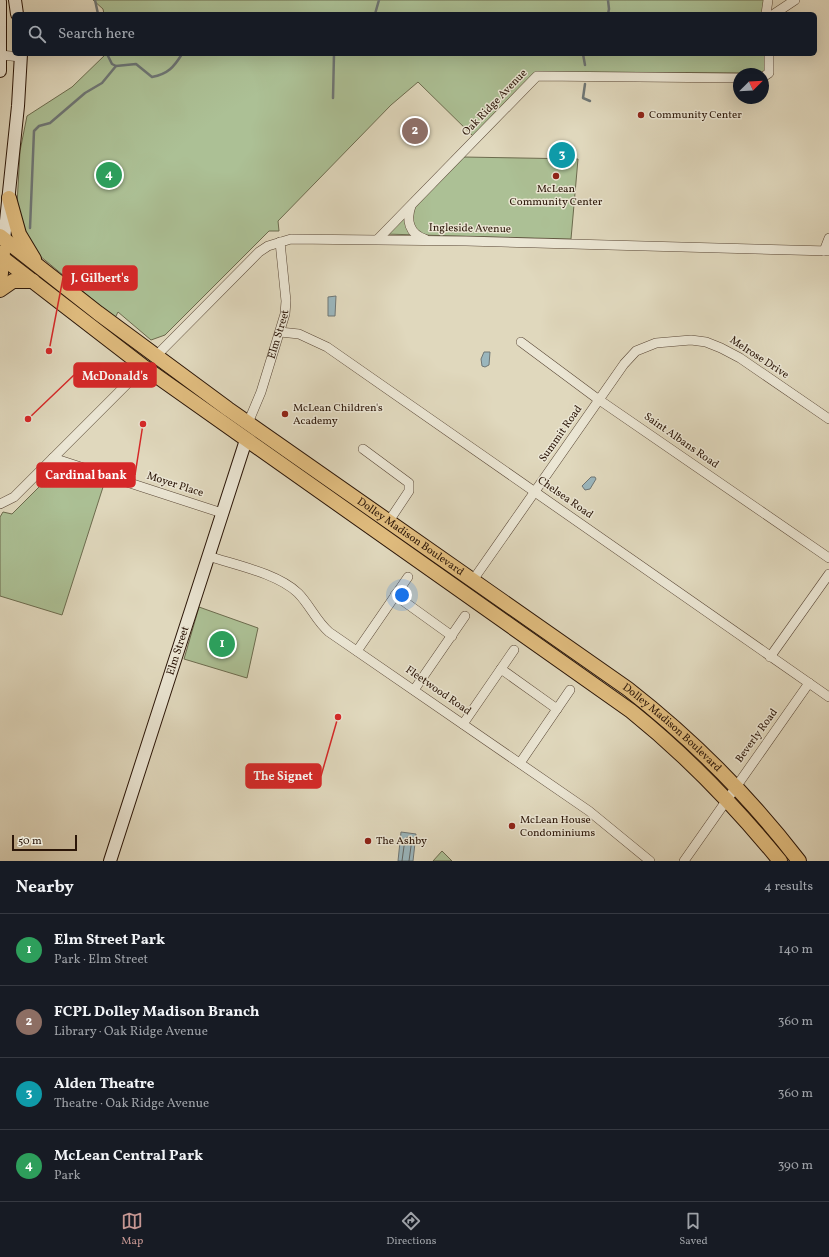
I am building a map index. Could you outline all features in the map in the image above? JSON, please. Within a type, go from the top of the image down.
[{"type":"main road","points":[[9,198],[19,234],[38,266]]},
{"type":"main road","points":[[0,284],[2,238]]},
{"type":"main road","name":"Dolley Madison Boulevard","points":[[2,238],[174,370],[603,670],[653,709],[701,751],[736,786],[799,861]]},
{"type":"main road","name":"Dolley Madison Boulevard","points":[[1,257],[144,367],[604,690],[673,746],[728,800],[780,861]]},
{"type":"main road","points":[[0,290],[13,281],[33,282]]},
{"type":"main road","points":[[115,345],[144,356],[152,358],[156,356]]},
{"type":"main road","points":[[144,367],[153,365],[174,370]]},
{"type":"street","points":[[15,0],[17,12]]},
{"type":"street","points":[[766,12],[768,0]]},
{"type":"street","points":[[777,12],[795,0]]},
{"type":"street","points":[[0,2],[0,71]]},
{"type":"street","points":[[0,55],[12,55]]},
{"type":"street","points":[[2,238],[9,198],[18,106],[21,56]]},
{"type":"street","points":[[769,56],[769,68]]},
{"type":"street","name":"Oak Ridge Avenue","points":[[378,239],[537,76],[733,78]]},
{"type":"street","points":[[412,205],[409,213],[410,225],[416,234],[428,240]]},
{"type":"street","points":[[827,251],[829,238]]},
{"type":"street","name":"Ingleside Avenue","points":[[156,356],[259,252],[280,242],[302,239],[378,239],[827,251]]},
{"type":"street","name":"Elm Street","points":[[248,423],[261,392],[280,332],[286,301],[280,242]]},
{"type":"street","name":"Chelsea Road","points":[[280,332],[300,334],[327,347],[829,697]]},
{"type":"street","name":"Melrose Drive","points":[[645,346],[670,341],[691,340],[715,345],[740,358],[829,418]]},
{"type":"street","name":"Saint Albans Road","points":[[521,342],[595,397],[829,558]]},
{"type":"street","name":"Summit Road","points":[[473,580],[624,364],[633,354],[645,346]]},
{"type":"street","points":[[0,504],[12,499],[144,367]]},
{"type":"street","name":"Elm Street","points":[[110,861],[246,440]]},
{"type":"street","points":[[363,449],[409,483],[409,491],[388,521]]},
{"type":"street","name":"Moyer Place","points":[[53,458],[222,513]]},
{"type":"street","name":"Fleetwood Road","points":[[208,556],[262,574],[285,584],[299,594],[325,628],[589,811],[650,861]]},
{"type":"street","points":[[770,657],[829,574]]},
{"type":"street","points":[[357,651],[408,577]]},
{"type":"street","points":[[395,595],[452,636]]},
{"type":"street","points":[[414,690],[465,616]]},
{"type":"street","points":[[463,724],[514,650]]},
{"type":"street","points":[[501,669],[557,709]]},
{"type":"street","name":"Beverly Road","points":[[684,861],[809,683]]},
{"type":"street","points":[[520,763],[570,690]]},
{"type":"green space","points":[[93,0],[770,0],[770,12],[104,12],[103,9]]},
{"type":"green space","points":[[104,56],[769,56],[768,68],[733,68],[733,73],[541,72],[473,136],[418,82],[391,105],[278,221],[279,231],[269,231],[165,335],[151,340],[118,312],[115,318],[40,256],[16,223],[20,151],[27,116],[72,87]]},
{"type":"green space","points":[[463,157],[578,159],[571,239],[383,234]]},
{"type":"green space","points":[[56,470],[104,484],[62,615],[0,596],[0,517],[3,512],[12,514]]},
{"type":"green space","points":[[199,607],[258,628],[247,678],[184,659]]},
{"type":"green space","points":[[442,851],[452,861],[433,861]]},
{"type":"water","points":[[336,296],[335,316],[328,316],[328,297]]},
{"type":"water","points":[[484,352],[490,352],[489,365],[485,367],[482,366],[481,359]]},
{"type":"water","points":[[591,477],[595,477],[596,479],[590,489],[585,490],[582,486]]},
{"type":"water","points":[[401,832],[416,834],[413,861],[398,861]]},
{"type":"waterway","points":[[95,0],[98,12]]},
{"type":"waterway","points":[[376,12],[379,0]]},
{"type":"waterway","points":[[608,0],[608,12]]},
{"type":"waterway","points":[[108,56],[112,64],[116,66],[136,64],[152,77],[166,72],[176,63],[181,56]]},
{"type":"waterway","points":[[333,98],[334,56]]},
{"type":"waterway","points":[[583,56],[585,65]]},
{"type":"waterway","points":[[30,228],[34,131],[39,126],[50,123],[85,93],[102,83],[116,66]]},
{"type":"waterway","points":[[585,84],[583,98],[590,101]]},
{"type":"place","name":"Community Center","points":[[641,115]]},
{"type":"place","name":"FCPL Dolley Madison Branch","points":[[415,131]]},
{"type":"place","name":"Alden Theatre","points":[[562,155]]},
{"type":"place","name":"McLean Central Park","points":[[109,175]]},
{"type":"place","name":"McLean Community Center","points":[[556,176]]},
{"type":"place","name":"J. Gilbert's","points":[[49,351]]},
{"type":"place","name":"McLean Children's Academy","points":[[285,414]]},
{"type":"place","name":"McDonald's","points":[[28,419]]},
{"type":"place","name":"Cardinal bank","points":[[143,424]]},
{"type":"place","name":"Elm Street Park","points":[[222,644]]},
{"type":"place","name":"The Signet","points":[[338,717]]},
{"type":"place","name":"McLean House Condominiums","points":[[512,826]]},
{"type":"place","name":"The Ashby","points":[[368,841]]}]
